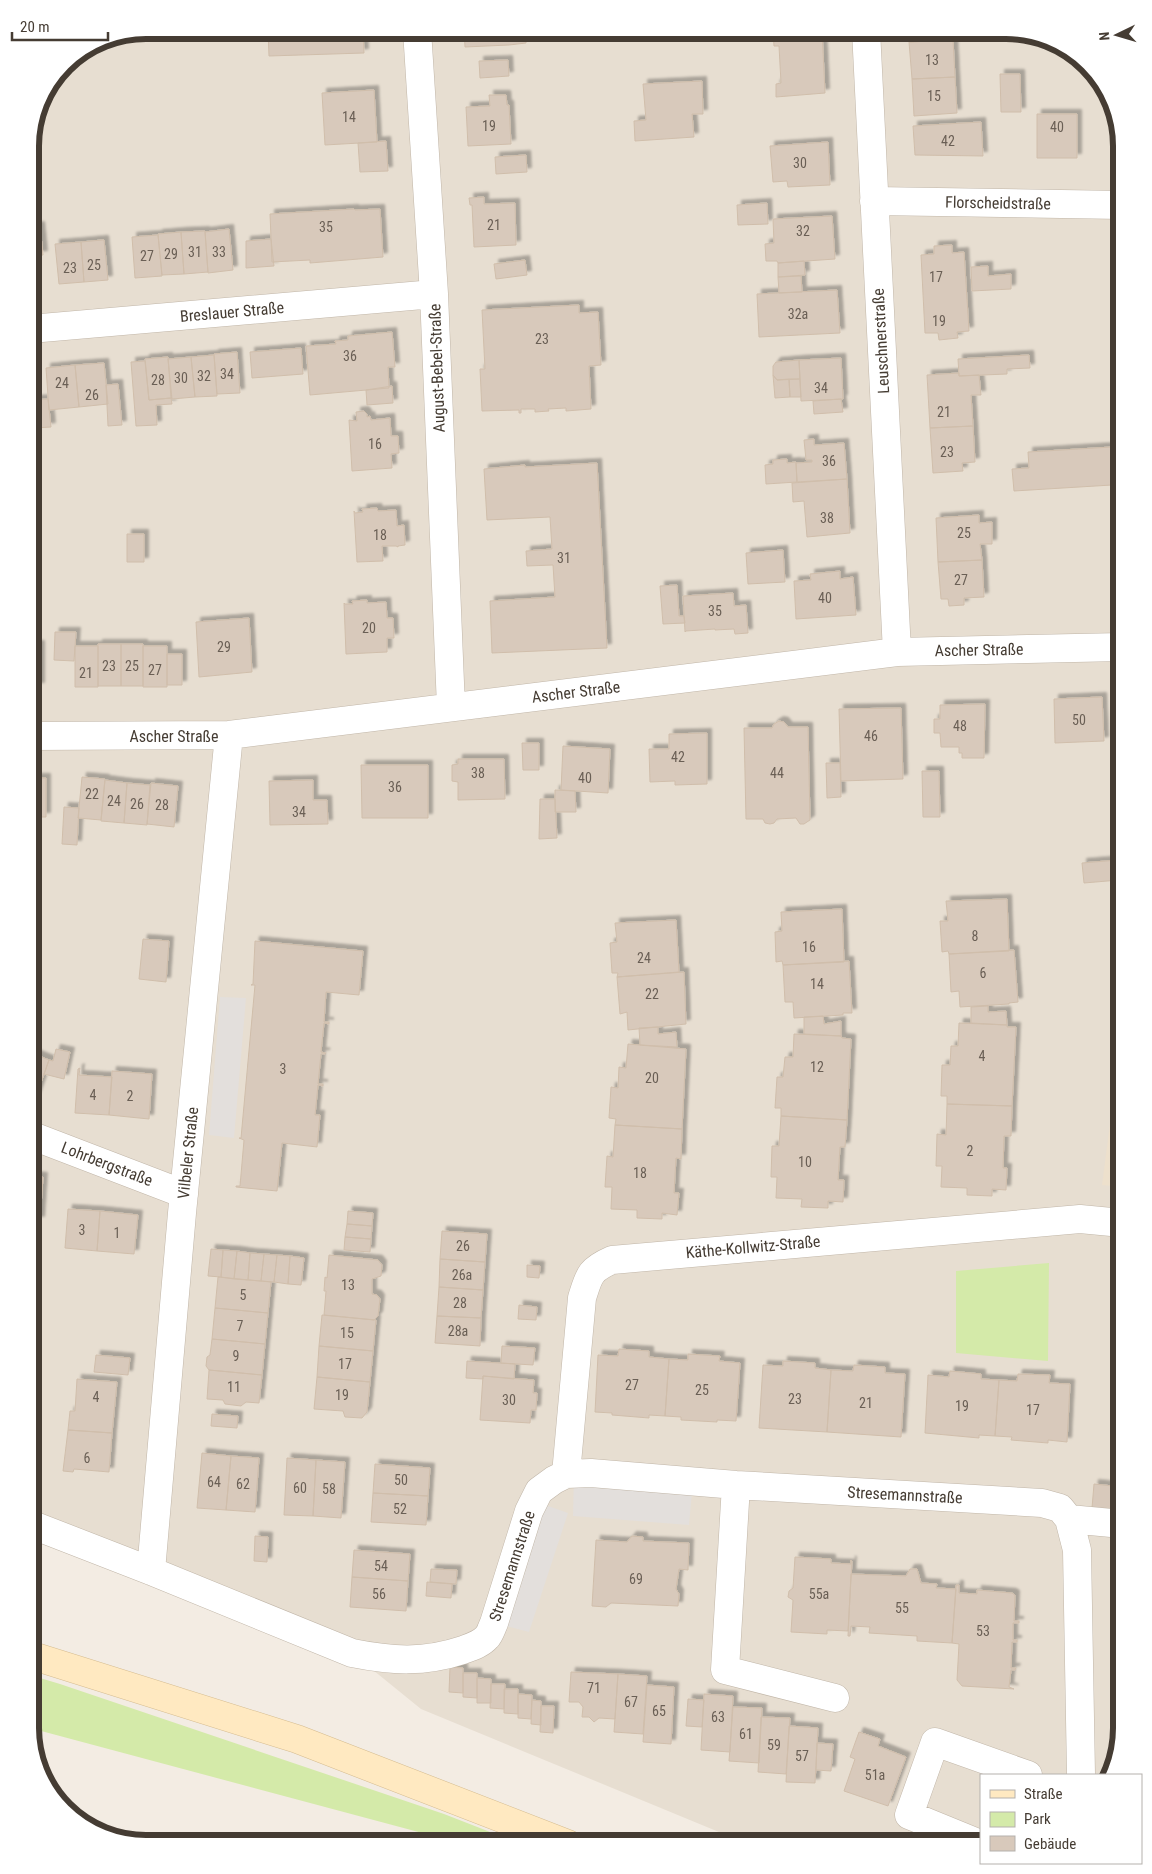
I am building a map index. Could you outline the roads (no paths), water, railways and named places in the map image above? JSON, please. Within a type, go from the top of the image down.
[{"type":"main road","points":[[39,1658],[297,1739],[545,1835]]},
{"type":"street","name":"August-Bebel-Straße","points":[[419,39],[434,294],[451,707]]},
{"type":"street","name":"Leuschnerstraße","points":[[866,39],[897,652]]},
{"type":"street","name":"Florscheidstraße","points":[[874,201],[1113,205]]},
{"type":"street","name":"Breslauer Straße","points":[[39,328],[434,294]]},
{"type":"street","name":"Ascher Straße","points":[[39,736],[229,735],[897,652],[1113,647]]},
{"type":"street","name":"Vilbeler Straße","points":[[151,1570],[184,1194],[229,735]]},
{"type":"street","name":"Lohrbergstraße","points":[[39,1138],[184,1194]]},
{"type":"street","name":"Käthe-Kollwitz-Straße","points":[[566,1474],[582,1298],[588,1277],[597,1266],[612,1260],[943,1230],[1080,1219],[1113,1222]]},
{"type":"street","name":"Stresemannstraße","points":[[39,1527],[151,1570],[352,1653],[381,1659],[416,1660],[449,1654],[473,1646],[487,1637],[494,1623],[529,1511],[539,1492],[554,1480],[566,1474],[591,1473],[736,1485],[1042,1503],[1060,1508],[1069,1518],[1113,1523]]},
{"type":"street","points":[[736,1485],[725,1670],[836,1698]]},
{"type":"street","points":[[1069,1518],[1077,1550],[1081,1774]]},
{"type":"street","points":[[958,1835],[909,1815],[935,1742],[1019,1774]]}]
